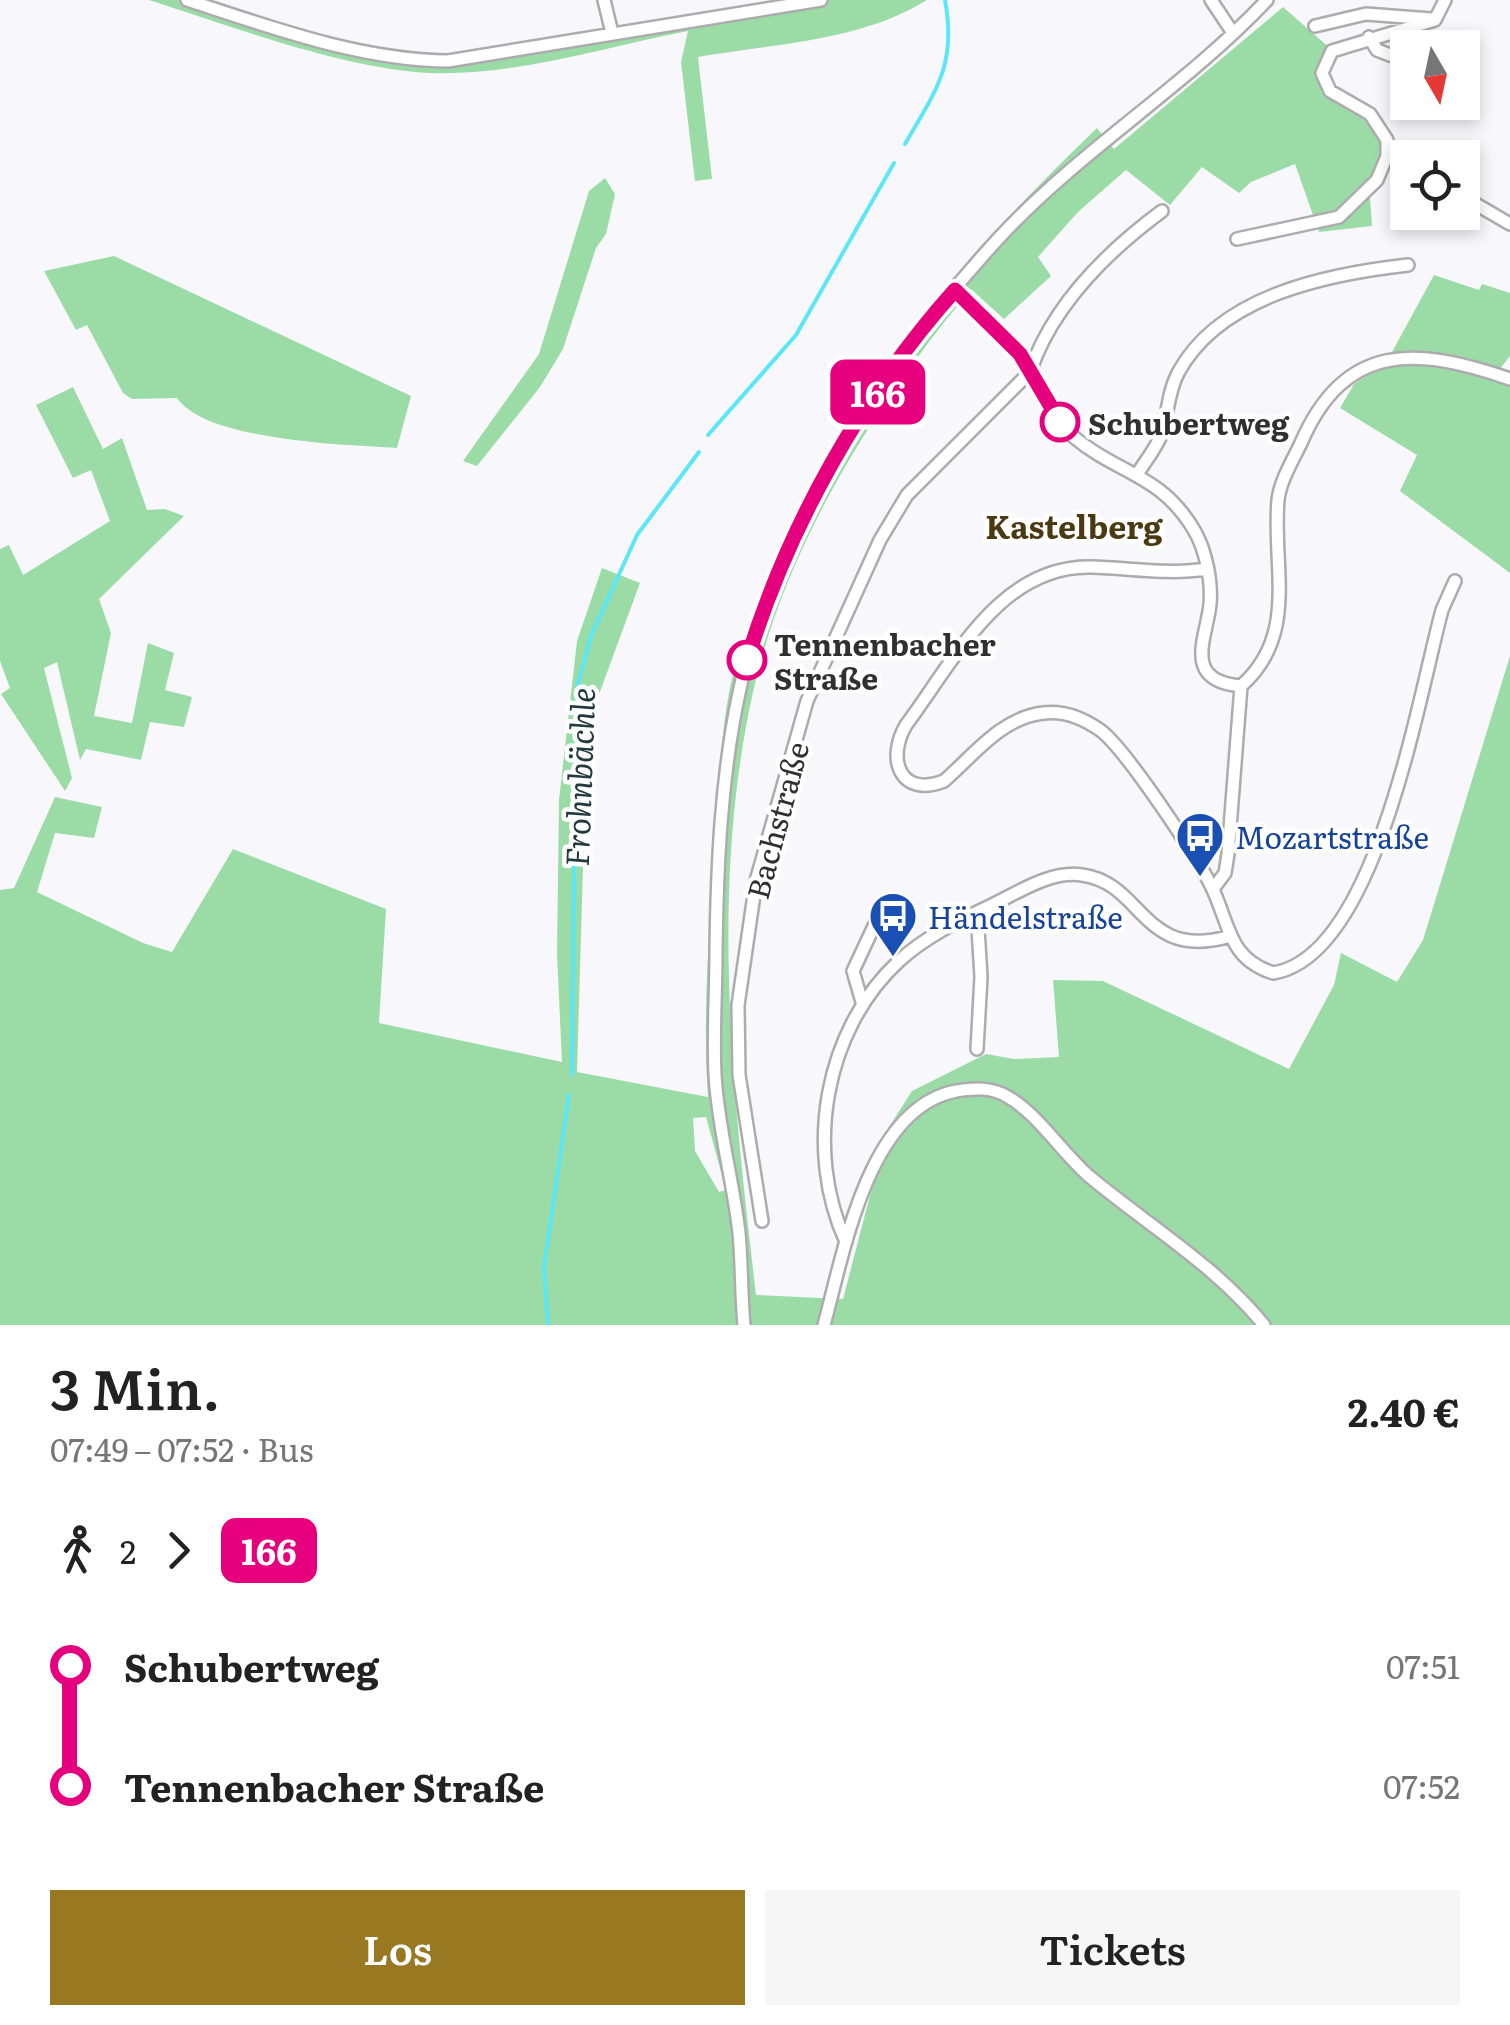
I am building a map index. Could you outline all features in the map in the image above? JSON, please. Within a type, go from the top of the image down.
[{"type":"street","points":[[187,0],[344,47],[429,61],[494,57],[612,33],[821,0]]},
{"type":"street","points":[[604,0],[612,33]]},
{"type":"street","points":[[1211,0],[1234,33]]},
{"type":"street","points":[[744,1325],[736,1205],[715,1074],[717,902],[727,772],[739,690],[770,593],[817,491],[912,341],[998,240],[1074,165],[1234,33],[1267,0]]},
{"type":"street","points":[[1236,240],[1339,217],[1348,213],[1365,188],[1377,180],[1387,156],[1388,140],[1370,114],[1330,90],[1322,73],[1332,50],[1435,20],[1445,0]]},
{"type":"street","points":[[1316,26],[1366,14],[1435,20]]},
{"type":"street","points":[[1369,37],[1376,50],[1390,55]]},
{"type":"street","points":[[1480,206],[1510,224]]},
{"type":"street","points":[[1030,372],[1038,350],[1092,274],[1114,248],[1162,211]]},
{"type":"street","points":[[1138,473],[1162,432],[1177,375],[1199,340],[1229,318],[1301,286],[1345,272],[1408,265]]},
{"type":"street","points":[[955,290],[1020,354],[1048,406],[1074,437],[1162,491],[1194,530],[1207,569],[1210,605],[1200,651],[1211,675],[1241,686]]},
{"type":"street","points":[[1213,889],[1225,872],[1228,854],[1241,686],[1262,665],[1280,619],[1278,496],[1312,416],[1350,374],[1371,362],[1402,356],[1441,361],[1510,379]]},
{"type":"street","name":"Bachstraße","points":[[762,1221],[739,1075],[738,1005],[756,882],[807,702],[880,540],[907,495],[1030,372]]},
{"type":"street","points":[[1207,569],[1178,574],[1064,568],[1024,582],[993,610],[906,725],[895,743],[894,758],[902,775],[912,782],[932,786],[944,781],[1009,724],[1042,712],[1076,716],[1102,732],[1129,762],[1213,889],[1227,937],[1247,962],[1261,969],[1290,970],[1311,959],[1359,895],[1390,806],[1442,610],[1454,580]]},
{"type":"street","points":[[846,1242],[832,1198],[825,1111],[831,1079],[862,1002],[918,946],[977,912],[1061,875],[1083,874],[1100,880],[1161,931],[1185,942],[1227,937]]},
{"type":"street","points":[[977,912],[981,977],[977,1049]]},
{"type":"street","points":[[862,1002],[853,971],[875,924]]},
{"type":"street","points":[[824,1325],[846,1242],[891,1131],[923,1104],[947,1092],[980,1088],[1007,1096],[1028,1113],[1090,1177],[1233,1287],[1264,1325]]},
{"type":"green space","points":[[149,0],[202,0],[344,43],[406,57],[470,57],[783,0],[927,0],[901,14],[846,33],[698,57],[712,179],[695,181],[681,62],[688,31],[528,65],[431,73],[326,55]]},
{"type":"green space","points":[[1283,7],[1332,50],[1327,57],[1329,91],[1370,115],[1387,140],[1386,157],[1369,184],[1372,226],[1319,232],[1295,164],[1251,182],[1239,193],[1202,167],[1170,205],[1126,170],[1078,212],[1038,257],[1051,276],[1004,319],[971,289],[901,380],[838,478],[787,583],[768,637],[753,692],[732,842],[729,993],[733,1069],[756,1295],[843,1299],[887,1130],[912,1091],[986,1054],[1014,1059],[1059,1057],[1053,980],[1103,981],[1289,1069],[1334,985],[1341,953],[1397,982],[1423,940],[1510,656],[1510,1325],[0,1325],[0,890],[14,888],[55,797],[102,807],[94,838],[55,833],[37,892],[143,943],[172,952],[233,849],[386,909],[379,1023],[562,1062],[557,954],[559,800],[577,641],[602,568],[640,583],[598,697],[584,832],[577,1072],[708,1097],[708,965],[722,742],[733,674],[767,577],[801,504],[841,434],[933,304],[1097,128],[1114,149]],"holes":[[[706,1117],[726,1190],[719,1192],[695,1151],[693,1118]]]},
{"type":"green space","points":[[605,178],[615,194],[606,234],[596,248],[563,349],[540,387],[477,466],[463,461],[539,354],[589,191]]},
{"type":"green space","points":[[114,256],[411,396],[397,448],[246,432],[217,424],[193,412],[177,398],[132,399],[123,393],[87,325],[76,330],[44,271]]},
{"type":"green space","points":[[1434,275],[1479,290],[1482,284],[1510,293],[1510,356],[1495,375],[1510,381],[1510,573],[1400,491],[1417,455],[1340,408],[1354,384],[1386,363]]},
{"type":"green space","points":[[73,387],[103,449],[122,438],[147,510],[165,509],[184,516],[99,599],[111,633],[94,716],[132,723],[148,643],[174,653],[165,690],[192,697],[184,727],[150,722],[141,760],[86,749],[80,760],[57,662],[44,668],[72,778],[65,791],[1,694],[10,688],[0,661],[0,549],[9,545],[23,575],[110,521],[91,470],[73,478],[36,405]]},
{"type":"waterway","name":"Frohnbächle","points":[[905,144],[934,92],[946,60],[945,0]]},
{"type":"waterway","name":"Frohnbächle","points":[[708,435],[796,335],[894,163]]},
{"type":"waterway","name":"Frohnbächle","points":[[572,1074],[576,692],[591,636],[637,535],[699,452]]},
{"type":"waterway","name":"Frohnbächle","points":[[548,1325],[544,1267],[569,1095]]},
{"type":"bus line","name":"166","points":[[747,660],[790,543],[817,491],[912,341],[955,290],[1020,354],[1060,422]]},
{"type":"place","name":"Schubertweg","points":[[1060,422]]},
{"type":"place","name":"Tennenbacher Straße","points":[[747,660]]},
{"type":"place","name":"Mozartstraße","points":[[1200,878]]},
{"type":"place","name":"Händelstraße","points":[[893,958]]},
{"type":"district","name":"Kastelberg","points":[[1074,525]]}]
